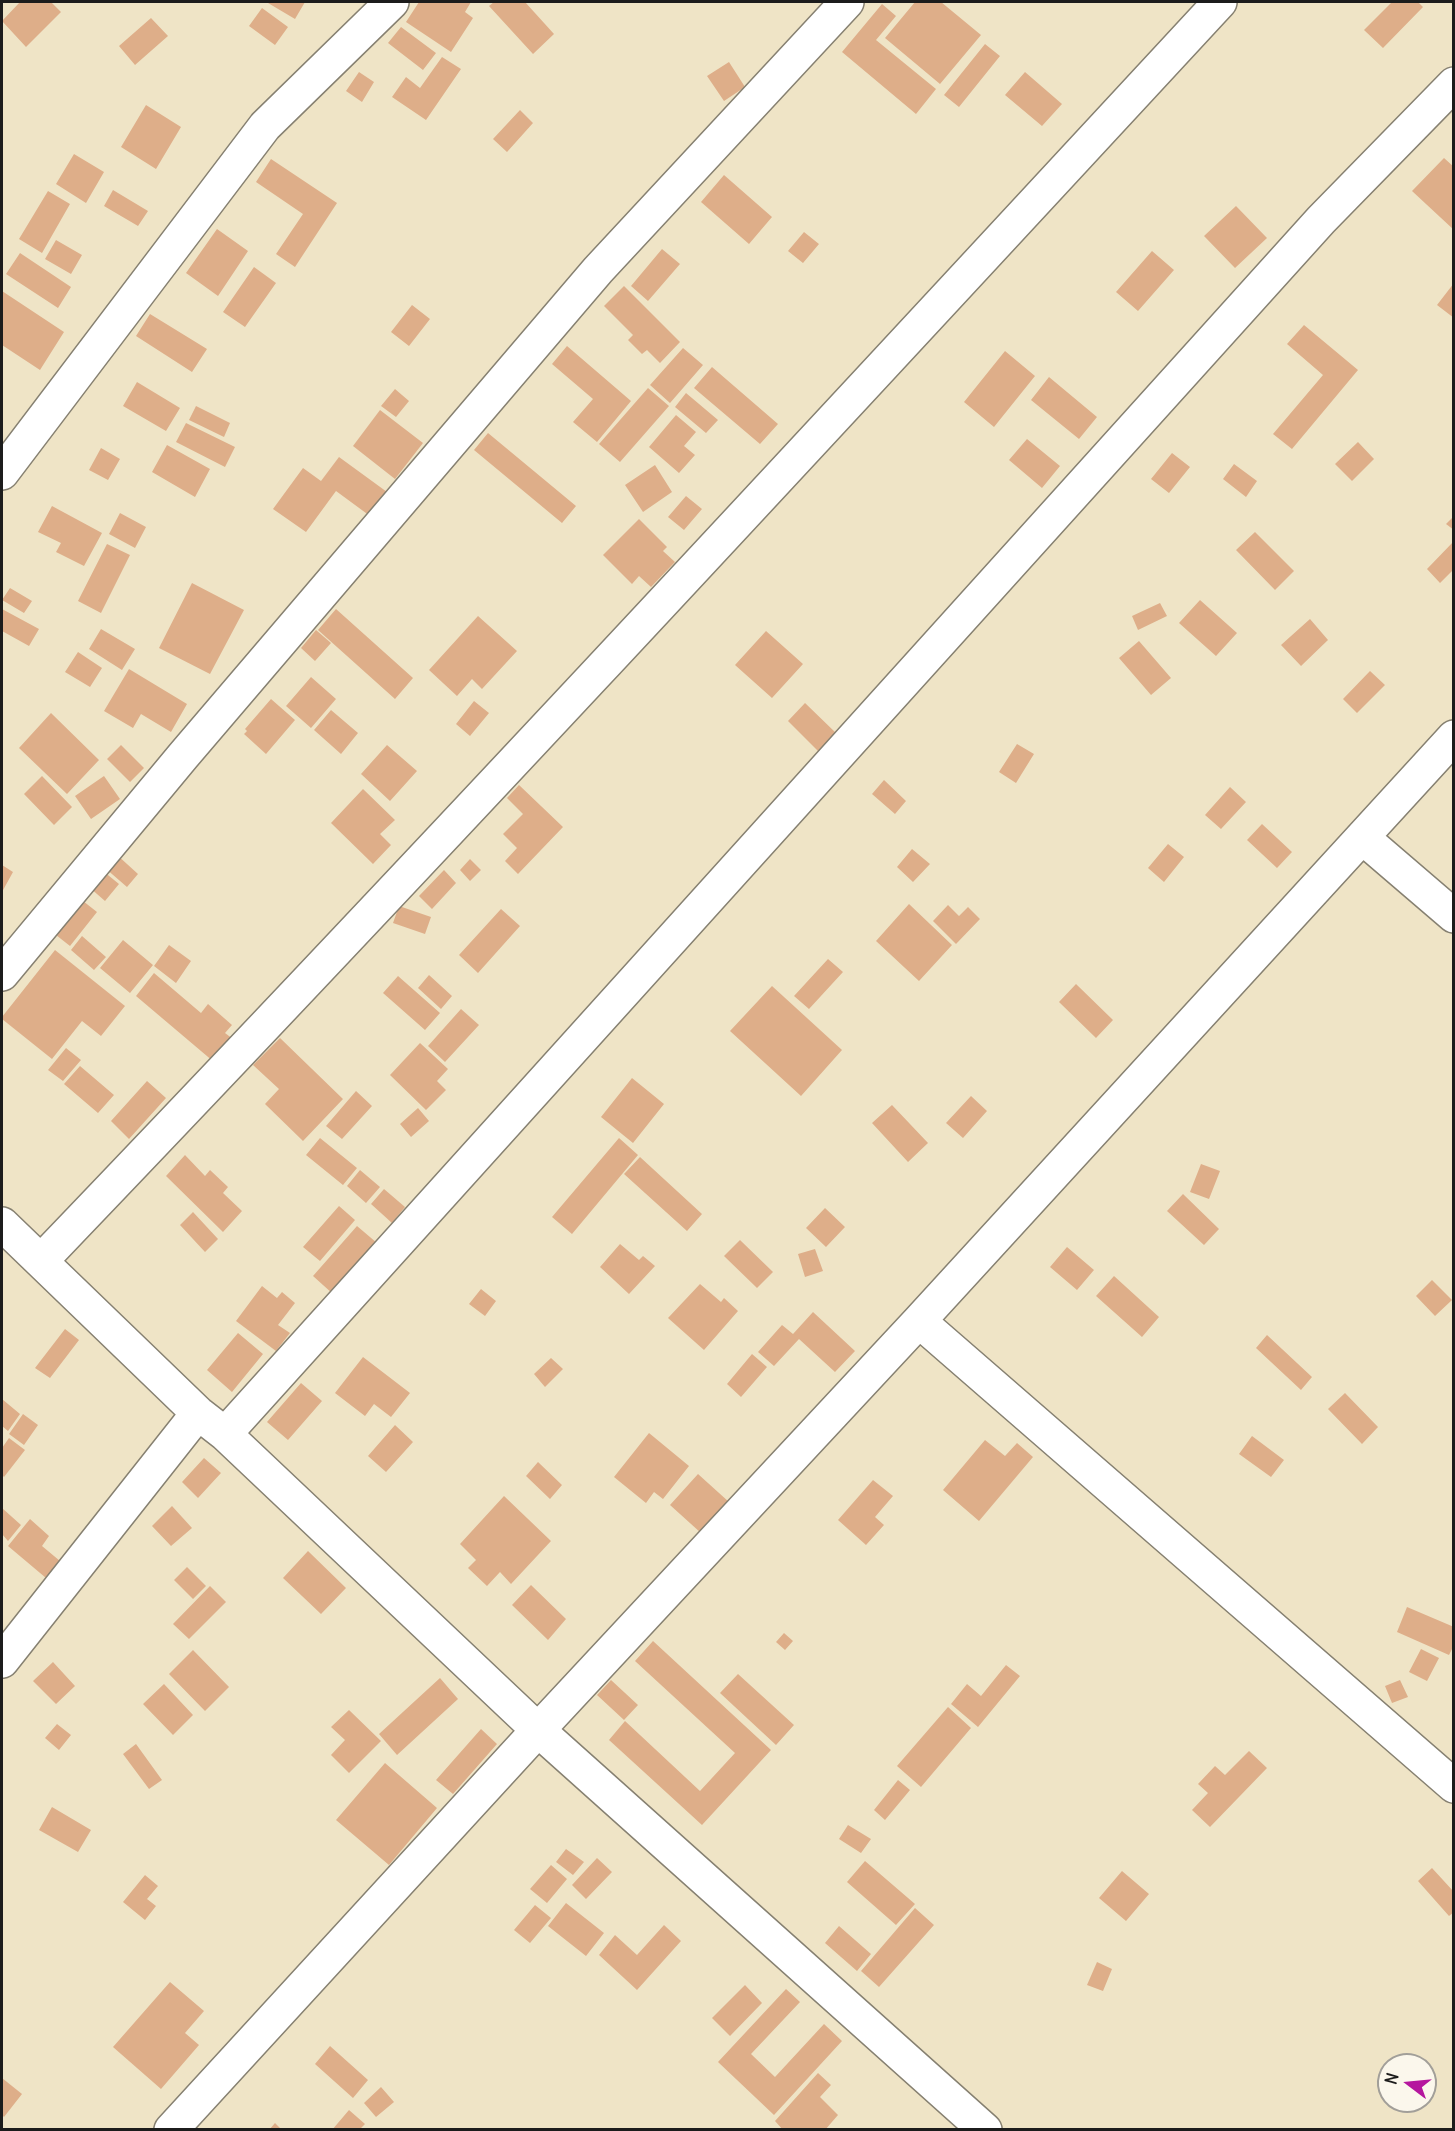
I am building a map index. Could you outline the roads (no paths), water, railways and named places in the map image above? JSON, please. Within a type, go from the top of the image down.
[{"type":"street","points":[[2,473],[265,126],[392,2]]},
{"type":"street","points":[[2,974],[183,756],[598,270],[847,2]]},
{"type":"street","points":[[41,1262],[692,571],[1220,2]]},
{"type":"street","points":[[225,1434],[1313,229],[1454,84]]},
{"type":"street","points":[[171,2130],[538,1730],[919,1321],[1454,737]]},
{"type":"street","points":[[1363,838],[1454,916]]},
{"type":"street","points":[[2,1224],[198,1413],[225,1434],[538,1730],[985,2130]]},
{"type":"street","points":[[919,1321],[1454,1786]]},
{"type":"street","points":[[2,1661],[198,1413]]}]
